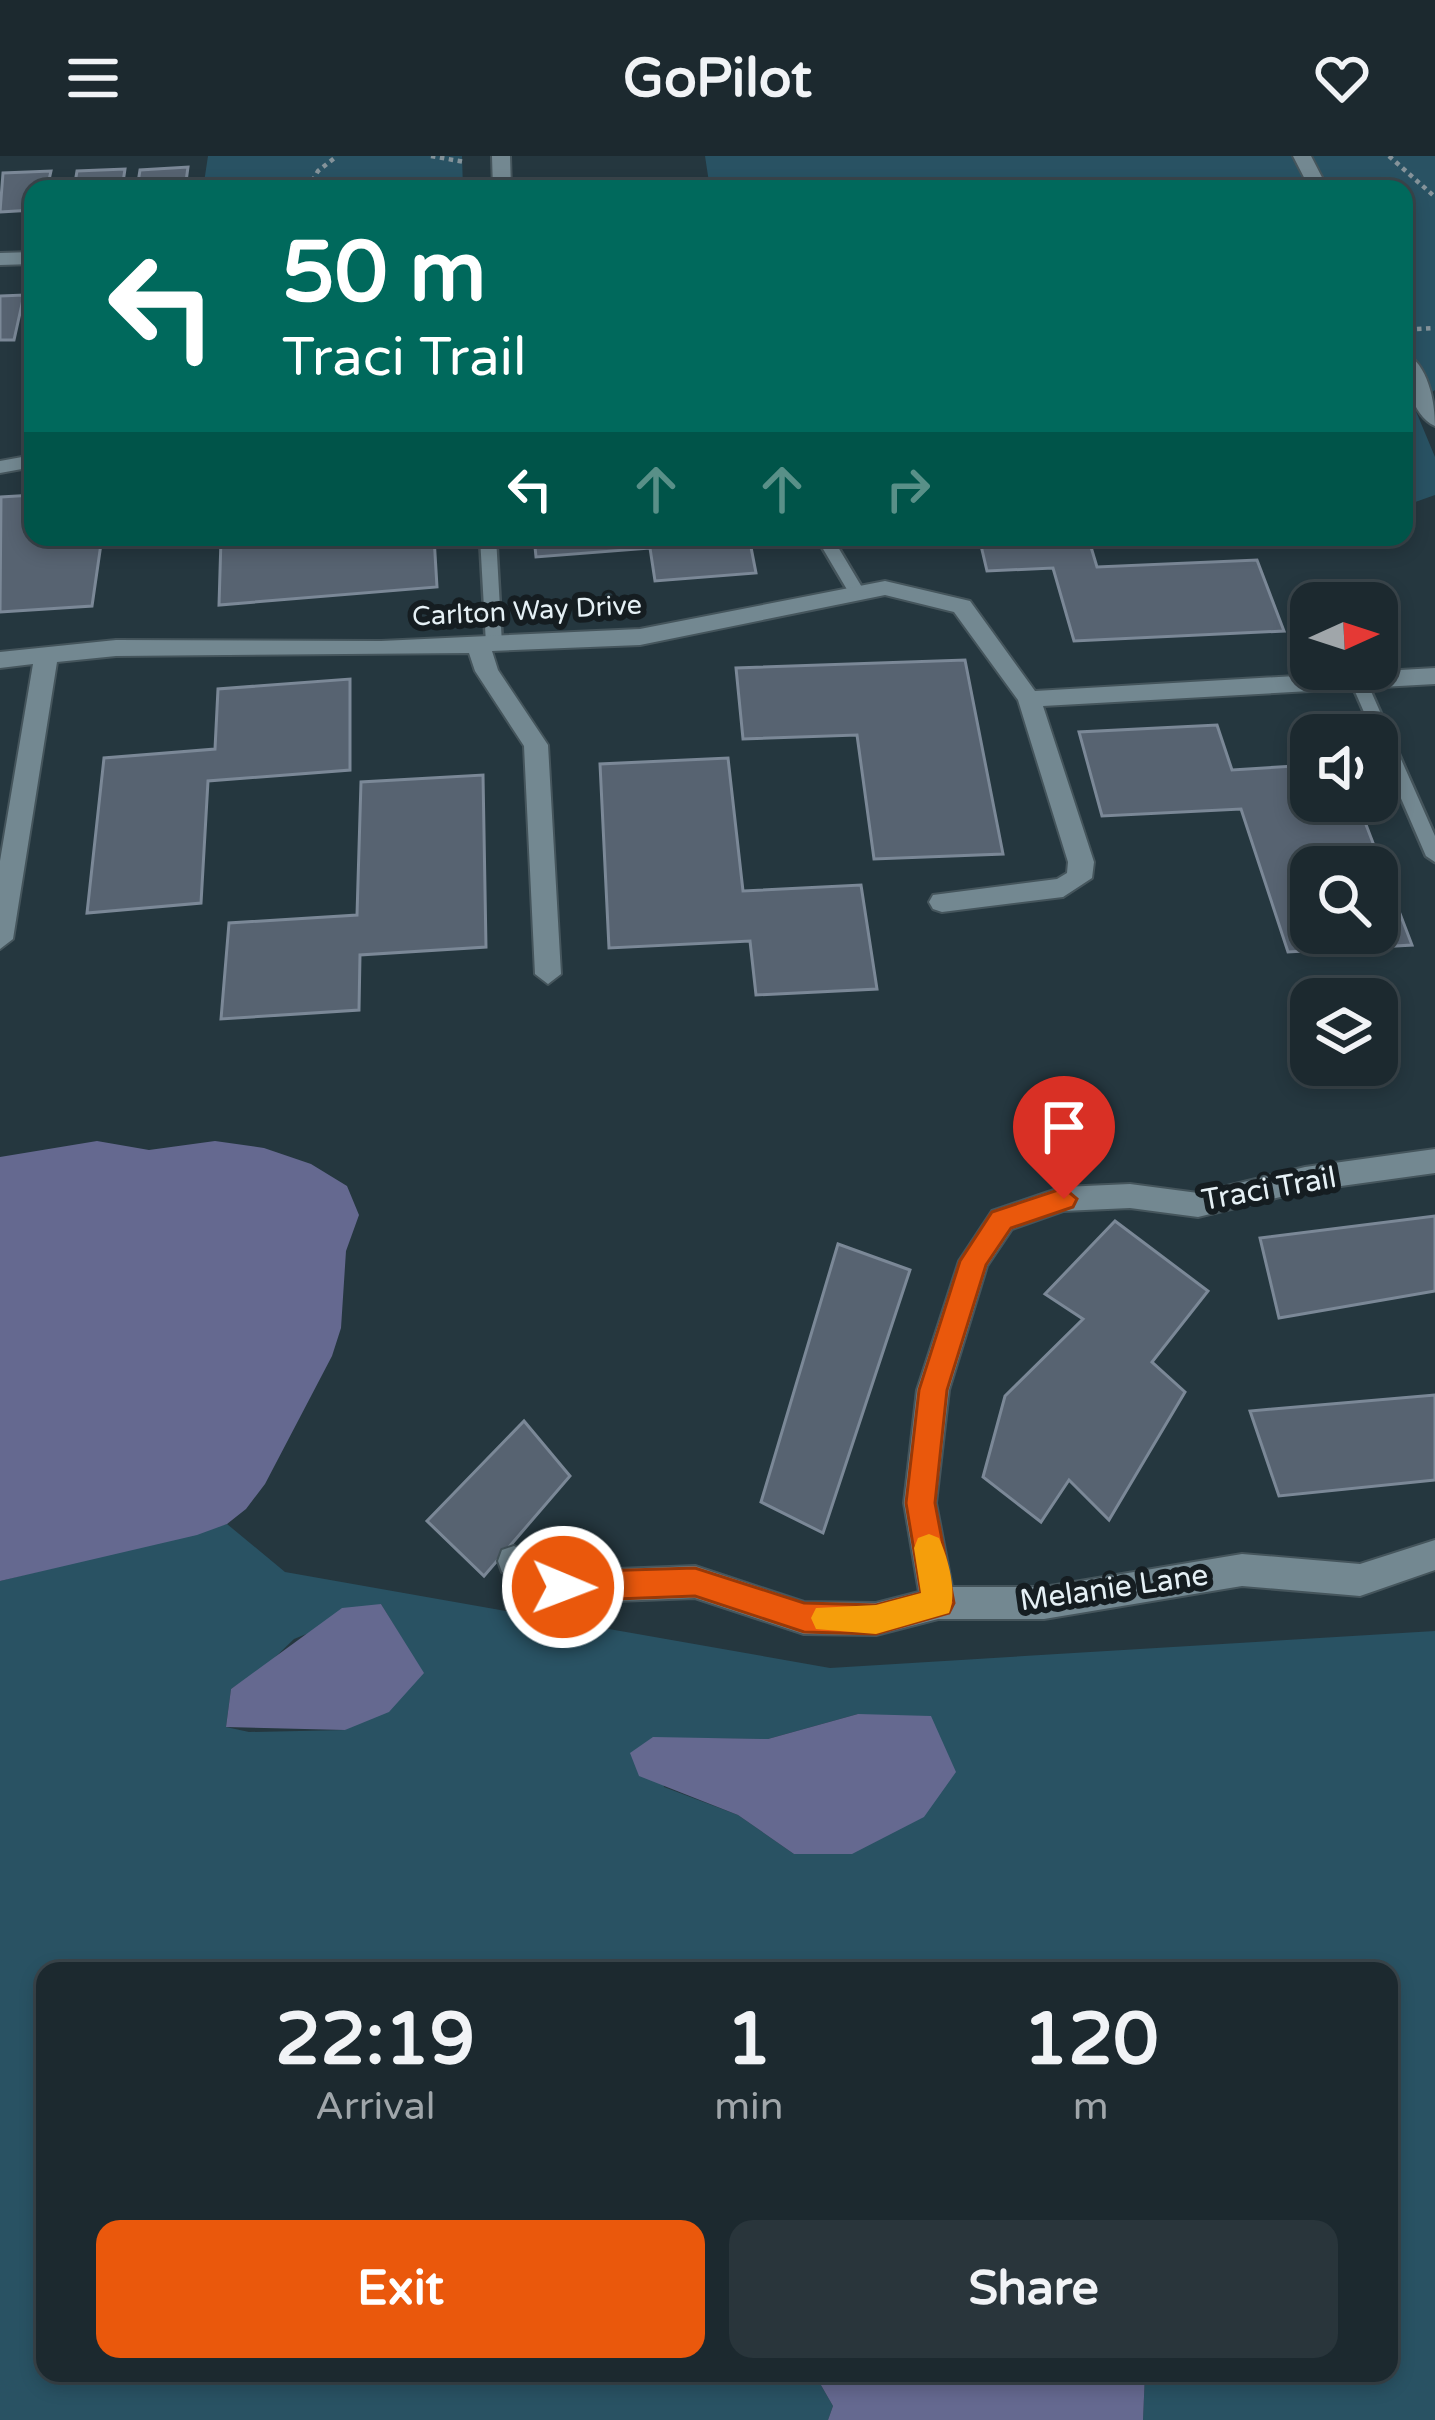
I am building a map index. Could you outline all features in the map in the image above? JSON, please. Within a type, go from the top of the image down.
[{"type":"street","points":[[1413,376],[1435,420]]},
{"type":"street","name":"Carlton Way Drive","points":[[0,660],[116,649],[640,637],[885,588],[962,606],[1029,699],[1081,862],[1079,878],[1063,888],[941,902]]},
{"type":"street","points":[[486,644],[487,671],[536,745],[548,974]]},
{"type":"street","points":[[0,940],[46,655]]},
{"type":"street","points":[[1398,678],[1435,676]]},
{"type":"street","points":[[1029,699],[1290,684]]},
{"type":"street","name":"Traci Trail","points":[[938,1603],[920,1503],[933,1390],[974,1261],[1002,1220],[1064,1199],[1130,1196],[1198,1205],[1305,1179],[1435,1161]]},
{"type":"street","name":"Melanie Lane","points":[[514,1562],[563,1587],[695,1582],[804,1618],[876,1619],[938,1603],[1044,1603],[1242,1570],[1360,1580],[1435,1555]]},
{"type":"lane","points":[[486,644],[488,546]]},
{"type":"lane","points":[[829,546],[858,594]]},
{"type":"lane","points":[[1362,690],[1435,856]]},
{"type":"path","points":[[313,180],[338,156]]},
{"type":"path","points":[[431,156],[465,162]]},
{"type":"path","points":[[1390,156],[1435,197]]},
{"type":"shaded area","points":[[208,156],[462,156],[463,180],[204,180]]},
{"type":"shaded area","points":[[705,156],[1435,156],[1435,390],[1413,404],[1413,180],[709,180]]},
{"type":"shaded area","points":[[1413,404],[1435,457],[1435,495],[1413,503]]},
{"type":"shaded area","points":[[97,1141],[149,1150],[215,1141],[264,1148],[311,1164],[347,1186],[359,1215],[346,1251],[341,1328],[332,1356],[265,1484],[227,1524],[0,1581],[0,1157]]},
{"type":"shaded area","points":[[227,1524],[285,1572],[830,1668],[1435,1631],[1435,2420],[1143,2420],[1145,2382],[1398,2382],[1398,1962],[36,1962],[36,2382],[819,2382],[833,2406],[828,2420],[0,2420],[0,1581]],"holes":[[[381,1604],[423,1673],[345,1730],[249,1732],[226,1727],[231,1689],[266,1666],[294,1639]],[[858,1714],[794,1854],[738,1815],[664,1787],[653,1738],[768,1739]]]},
{"type":"shaded area","points":[[381,1604],[424,1673],[389,1712],[345,1730],[226,1727],[231,1689],[342,1608]]},
{"type":"shaded area","points":[[858,1714],[931,1716],[956,1772],[924,1817],[852,1854],[794,1854],[738,1815],[639,1776],[630,1753],[653,1737],[768,1739]]},
{"type":"shaded area","points":[[819,2382],[1145,2382],[1143,2420],[828,2420],[833,2406]]},
{"type":"building","points":[[188,167],[186,180],[138,180],[140,170]]},
{"type":"building","points":[[125,169],[123,180],[76,180],[77,171]]},
{"type":"building","points":[[51,171],[49,180],[24,180],[24,211],[0,212],[3,173]]},
{"type":"building","points":[[24,295],[14,340],[0,340],[0,296]]},
{"type":"building","points":[[24,496],[24,546],[101,546],[92,606],[0,612],[1,497]]},
{"type":"building","points":[[221,546],[435,546],[437,587],[219,605]]},
{"type":"building","points":[[535,546],[751,546],[756,573],[655,581],[650,548],[536,557]]},
{"type":"building","points":[[981,546],[1091,546],[1097,567],[1257,560],[1284,631],[1074,641],[1053,568],[987,571]]},
{"type":"building","points":[[965,660],[1003,854],[874,859],[857,735],[743,739],[736,668]]},
{"type":"building","points":[[350,679],[350,770],[208,781],[201,903],[87,913],[104,758],[215,749],[218,689]]},
{"type":"building","points":[[1217,725],[1232,770],[1290,766],[1290,822],[1365,822],[1374,846],[1290,846],[1288,952],[1241,809],[1102,816],[1079,732]]},
{"type":"building","points":[[728,758],[743,891],[861,885],[877,989],[756,995],[750,941],[609,948],[600,764]]},
{"type":"building","points":[[483,775],[486,947],[360,955],[359,1010],[221,1019],[229,923],[357,915],[361,782]]},
{"type":"building","points":[[1398,908],[1412,945],[1398,946]]},
{"type":"building","points":[[1435,1216],[1435,1291],[1279,1318],[1260,1238]]},
{"type":"building","points":[[1115,1221],[1208,1291],[1152,1362],[1185,1392],[1109,1520],[1069,1480],[1041,1522],[983,1477],[1005,1396],[1083,1319],[1045,1294]]},
{"type":"building","points":[[838,1244],[910,1270],[823,1533],[761,1502]]},
{"type":"building","points":[[1435,1395],[1435,1480],[1279,1496],[1250,1411]]},
{"type":"building","points":[[524,1421],[570,1476],[484,1576],[427,1521]]},
{"type":"slow traffic","points":[[827,1618],[876,1619],[938,1603],[929,1548]]},
{"type":"route","points":[[563,1587],[695,1582],[804,1618],[876,1619],[938,1603],[920,1503],[933,1390],[974,1261],[1002,1220],[1064,1199]]}]
